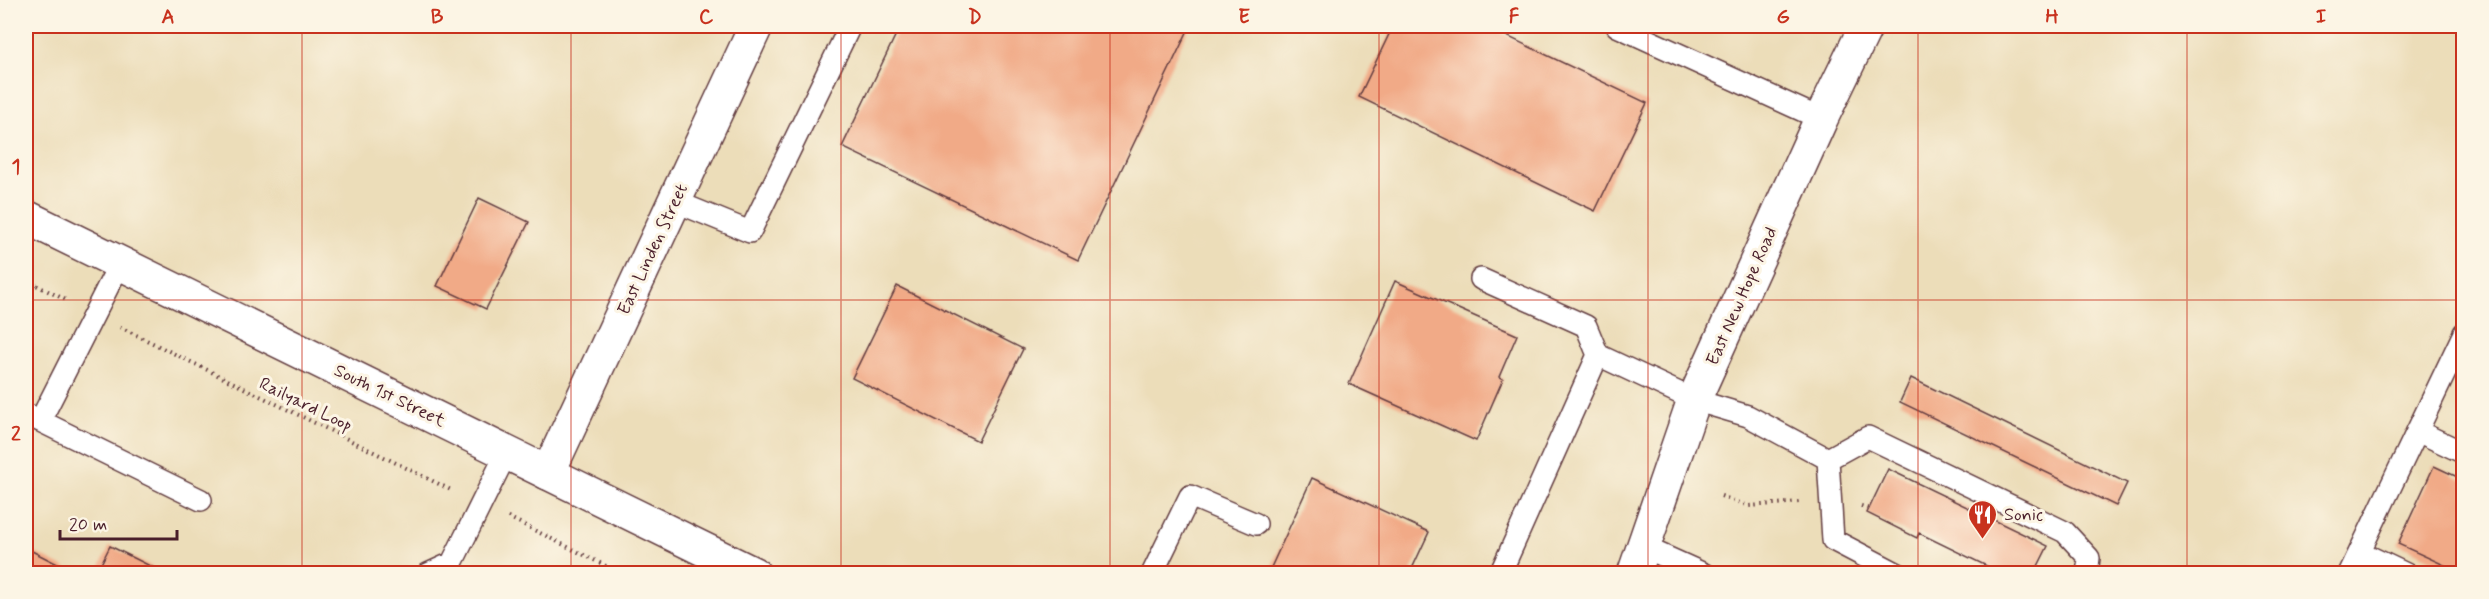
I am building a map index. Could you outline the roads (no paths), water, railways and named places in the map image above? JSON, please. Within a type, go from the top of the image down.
[{"type":"street","name":"East Linden Street","points":[[548,472],[756,26]]},
{"type":"street","name":"East New Hope Road","points":[[1639,560],[1694,400],[1866,26]]},
{"type":"street","name":"South 1st Street","points":[[26,217],[754,573]]},
{"type":"lane","points":[[674,201],[750,232],[850,26]]},
{"type":"lane","points":[[1617,26],[1821,120]]},
{"type":"lane","points":[[120,263],[33,417],[201,500]]},
{"type":"lane","points":[[1481,279],[1586,326],[1598,355],[1694,400],[1748,416],[1828,459]]},
{"type":"lane","points":[[2349,573],[2463,333]]},
{"type":"lane","points":[[1500,573],[1598,355]]},
{"type":"lane","points":[[2417,431],[2463,453]]},
{"type":"lane","points":[[1828,459],[1868,438],[2065,532],[2089,558],[2087,573]]},
{"type":"lane","points":[[428,573],[452,563],[507,452]]},
{"type":"lane","points":[[1828,459],[1833,540],[1898,573]]},
{"type":"lane","points":[[1152,573],[1190,496],[1256,524]]},
{"type":"lane","points":[[2360,552],[2406,573]]},
{"type":"lane","points":[[1639,560],[1704,573]]},
{"type":"place","name":"Sonic","points":[[1983,540]]}]
